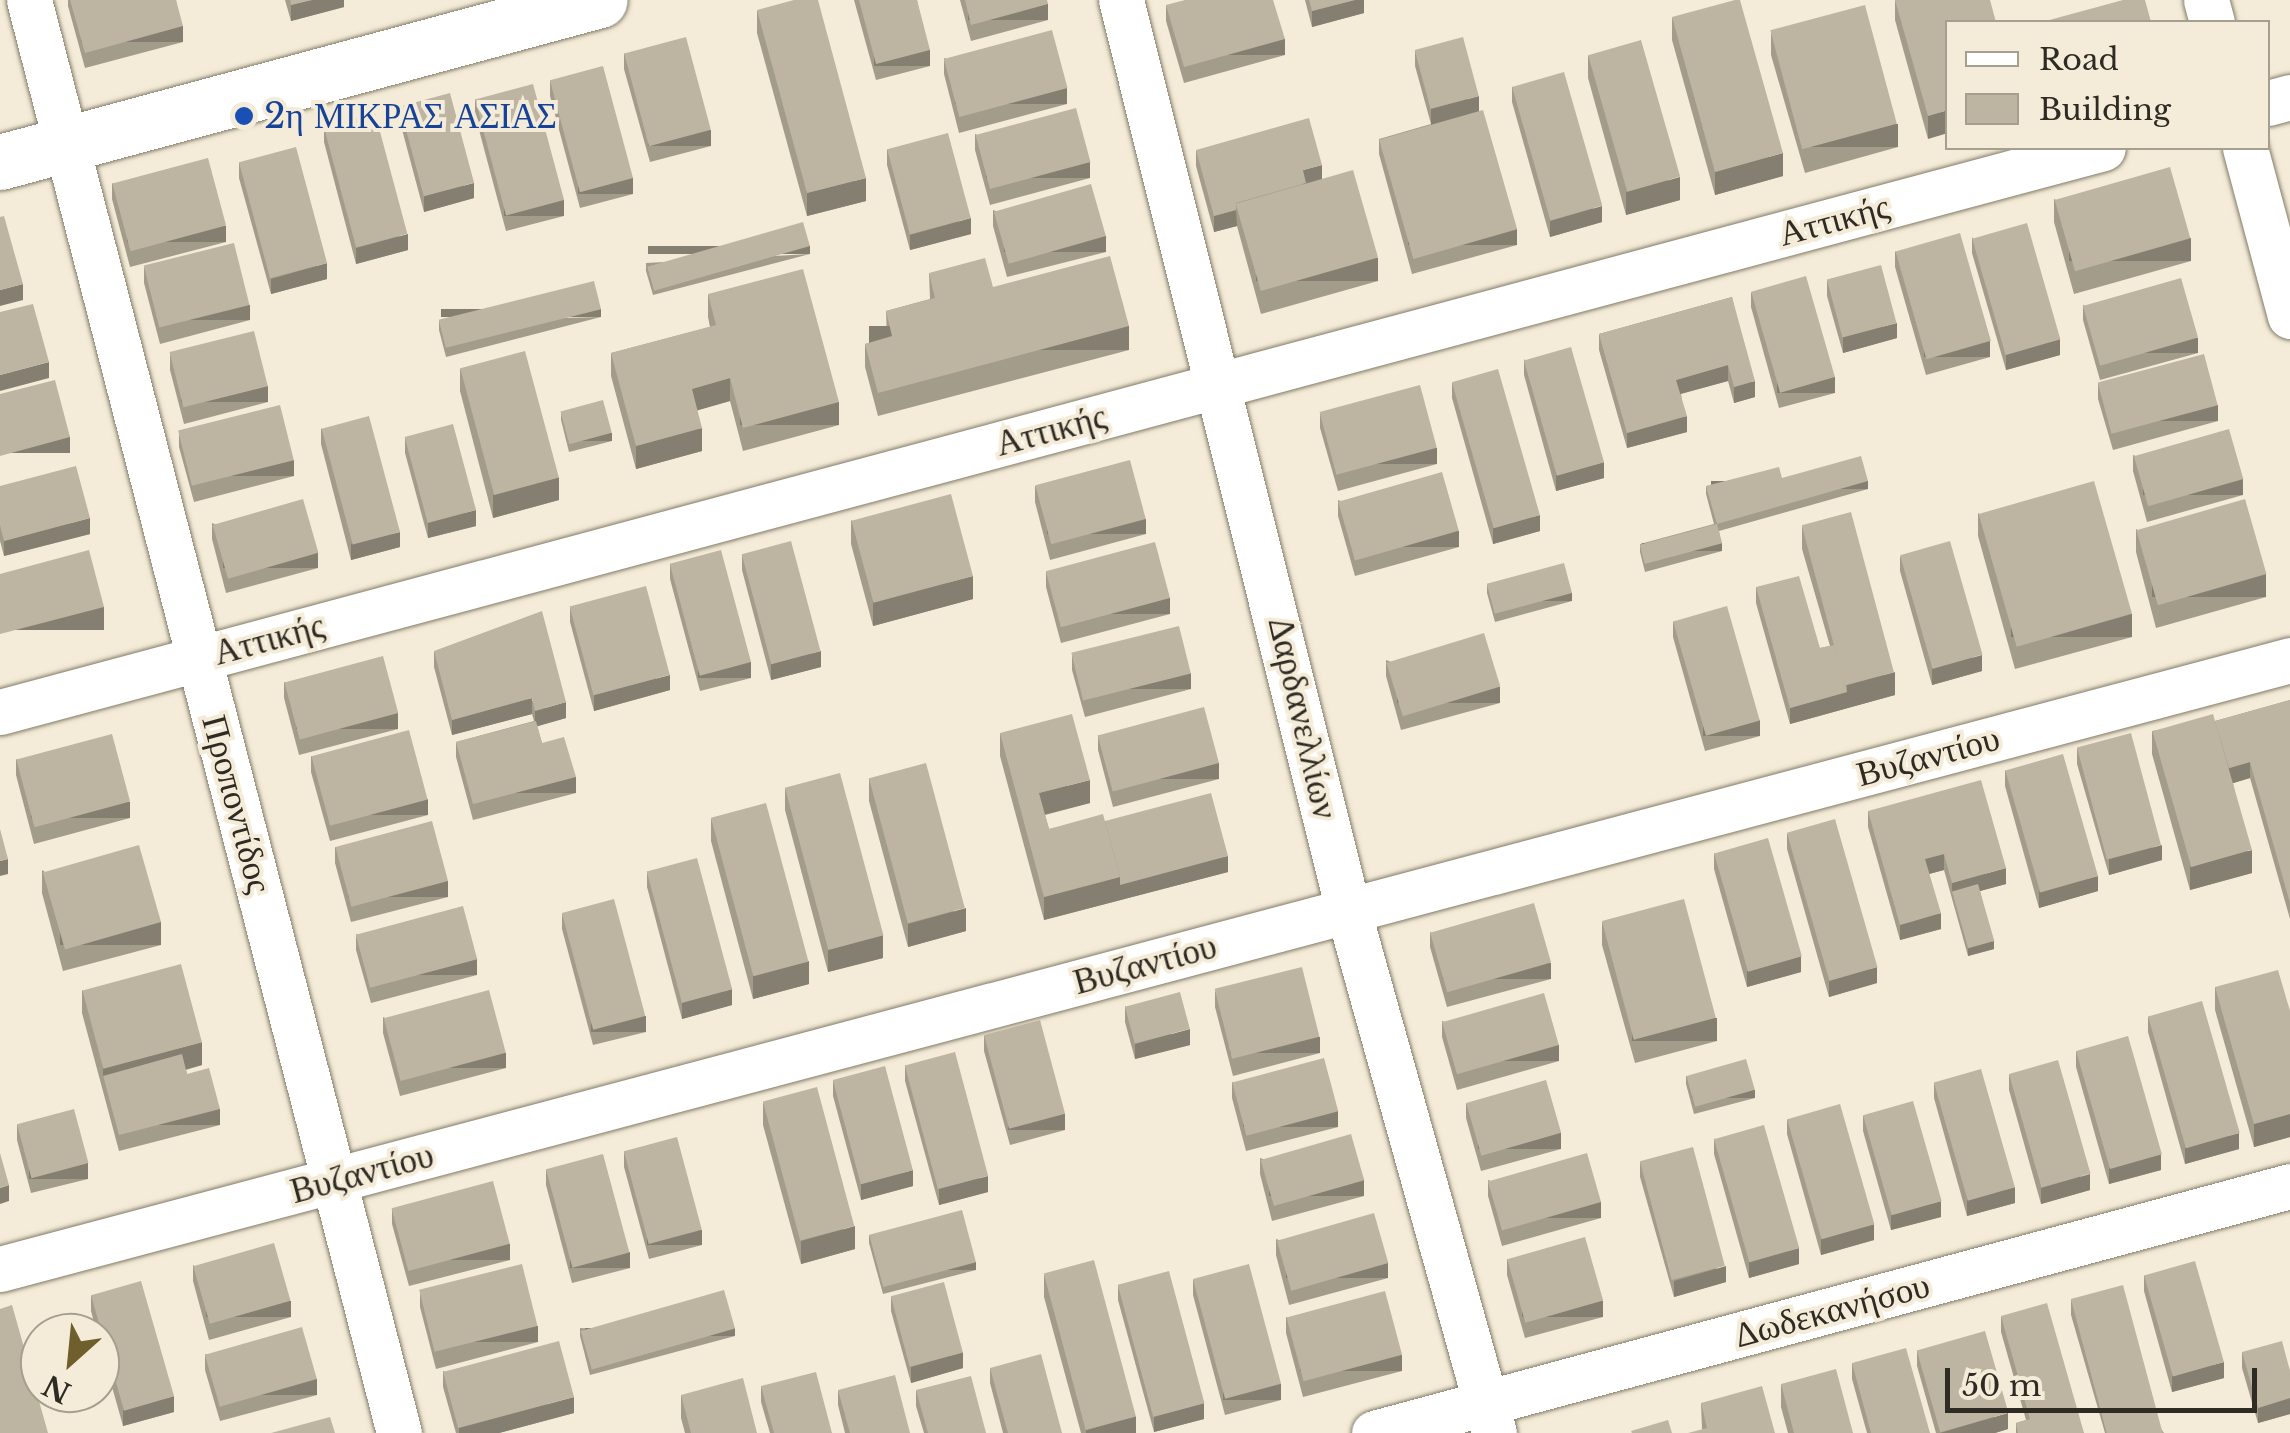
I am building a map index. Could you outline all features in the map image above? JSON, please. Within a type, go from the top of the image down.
[{"type":"street","name":"Προποντίδος","points":[[29,0],[70,143],[399,1433]]},
{"type":"street","points":[[0,162],[600,0]]},
{"type":"street","name":"Δαρδανελλίων","points":[[1121,0],[1224,383],[1348,910],[1490,1418]]},
{"type":"street","name":"Αττικής","points":[[0,712],[2095,150]]},
{"type":"street","points":[[2246,150],[2290,316]]},
{"type":"street","name":"Βυζαντίου","points":[[0,1269],[2290,660]]},
{"type":"street","name":"Δωδεκανήσου","points":[[1374,1433],[1490,1418],[2290,1186]]},
{"type":"building","points":[[70,0],[176,0],[183,26],[85,53]]},
{"type":"building","points":[[794,0],[818,0],[866,178],[807,193],[757,10]]},
{"type":"building","points":[[859,0],[917,0],[930,50],[876,64]]},
{"type":"building","points":[[965,0],[1047,0],[1048,4],[971,25]]},
{"type":"building","points":[[1185,0],[1273,0],[1285,39],[1184,67],[1166,5]]},
{"type":"building","points":[[1309,0],[1355,0],[1312,11]]},
{"type":"building","points":[[1740,0],[1783,153],[1715,172],[1672,17]]},
{"type":"building","points":[[1895,0],[1990,0],[1995,20],[1945,20],[1945,111],[1928,116]]},
{"type":"building","points":[[2123,0],[2145,0],[2150,20],[2049,20]]},
{"type":"building","points":[[1865,5],[1897,124],[1802,149],[1770,30]]},
{"type":"building","points":[[1052,30],[1068,88],[959,117],[944,59]]},
{"type":"building","points":[[686,37],[711,130],[649,146],[624,54]]},
{"type":"building","points":[[1463,37],[1479,96],[1430,109],[1415,50]]},
{"type":"building","points":[[1641,40],[1680,176],[1627,192],[1588,55]]},
{"type":"building","points":[[603,66],[633,178],[580,192],[550,80]]},
{"type":"building","points":[[1564,72],[1602,206],[1550,220],[1512,87]]},
{"type":"building","points":[[533,84],[564,200],[506,215],[475,100]]},
{"type":"building","points":[[450,93],[474,183],[424,196],[400,106]]},
{"type":"building","points":[[1076,108],[1090,162],[990,189],[976,135]]},
{"type":"building","points":[[1483,110],[1517,229],[1413,259],[1379,140]]},
{"type":"building","points":[[375,113],[407,234],[356,247],[324,127]]},
{"type":"building","points":[[1309,118],[1322,165],[1303,170],[1306,183],[1236,203],[1236,210],[1214,216],[1196,150]]},
{"type":"building","points":[[948,133],[971,218],[910,234],[887,149]]},
{"type":"building","points":[[296,147],[327,263],[270,278],[239,162]]},
{"type":"building","points":[[208,158],[226,226],[130,251],[112,184]]},
{"type":"building","points":[[2170,167],[2190,238],[2075,271],[2055,200]]},
{"type":"building","points":[[1353,170],[1378,257],[1261,291],[1236,204]]},
{"type":"building","points":[[1091,184],[1106,236],[1009,264],[994,212]]},
{"type":"building","points":[[4,216],[23,284],[0,290],[0,217]]},
{"type":"building","points":[[803,222],[810,246],[654,291],[647,267]]},
{"type":"building","points":[[2027,223],[2060,339],[2006,355],[1972,239]]},
{"type":"building","points":[[1960,233],[1991,341],[1926,359],[1896,251]]},
{"type":"building","points":[[234,243],[249,305],[159,328],[144,265]]},
{"type":"building","points":[[1110,256],[1129,326],[878,393],[865,344],[892,336],[886,311],[935,298],[929,273],[985,258],[993,287]]},
{"type":"building","points":[[1881,265],[1897,323],[1842,337],[1827,279]]},
{"type":"building","points":[[803,269],[839,402],[743,428],[730,378],[692,389],[702,428],[636,446],[611,353],[716,325],[708,294]]},
{"type":"building","points":[[1806,276],[1835,377],[1780,393],[1751,292]]},
{"type":"building","points":[[2181,278],[2198,338],[2100,366],[2083,306]]},
{"type":"building","points":[[594,281],[601,309],[446,348],[439,320]]},
{"type":"building","points":[[1732,297],[1755,381],[1734,387],[1728,365],[1676,380],[1687,416],[1627,433],[1599,334]]},
{"type":"building","points":[[33,304],[49,362],[0,375],[0,312]]},
{"type":"building","points":[[254,331],[268,386],[183,407],[170,352]]},
{"type":"building","points":[[1571,347],[1604,462],[1557,476],[1524,361]]},
{"type":"building","points":[[525,351],[559,478],[494,495],[460,368]]},
{"type":"building","points":[[2204,354],[2218,405],[2111,434],[2098,382]]},
{"type":"building","points":[[1498,369],[1540,515],[1494,528],[1452,382]]},
{"type":"building","points":[[55,380],[70,437],[0,456],[0,394]]},
{"type":"building","points":[[1420,385],[1437,448],[1336,475],[1320,412]]},
{"type":"building","points":[[603,400],[612,433],[569,444],[560,411]]},
{"type":"building","points":[[280,405],[294,460],[192,486],[178,430]]},
{"type":"building","points":[[369,416],[400,532],[353,545],[322,429]]},
{"type":"building","points":[[453,424],[476,510],[428,523],[405,437]]},
{"type":"building","points":[[2229,429],[2243,479],[2148,506],[2134,456]]},
{"type":"building","points":[[1861,456],[1868,481],[1717,524],[1706,486],[1779,467],[1782,478]]},
{"type":"building","points":[[1130,460],[1146,519],[1051,544],[1035,485]]},
{"type":"building","points":[[76,466],[90,518],[4,541],[0,486]]},
{"type":"building","points":[[1442,472],[1459,531],[1355,560],[1338,502]]},
{"type":"building","points":[[2094,481],[2132,614],[2017,647],[1979,514]]},
{"type":"building","points":[[951,494],[973,576],[874,603],[852,521]]},
{"type":"building","points":[[303,499],[318,553],[228,579],[213,525]]},
{"type":"building","points":[[2245,499],[2266,574],[2158,605],[2136,530]]},
{"type":"building","points":[[1851,512],[1894,672],[1845,686],[1802,525]]},
{"type":"building","points":[[1717,524],[1722,543],[1645,564],[1640,545]]},
{"type":"building","points":[[791,541],[821,651],[771,664],[742,554]]},
{"type":"building","points":[[1950,541],[1983,654],[1933,669],[1900,555]]},
{"type":"building","points":[[1155,542],[1170,598],[1061,627],[1046,571]]},
{"type":"building","points":[[89,550],[104,607],[0,634],[0,574]]},
{"type":"building","points":[[721,550],[751,662],[700,676],[670,564]]},
{"type":"building","points":[[1564,563],[1572,593],[1495,614],[1487,584]]},
{"type":"building","points":[[1799,576],[1820,648],[1834,645],[1847,692],[1790,708],[1756,587]]},
{"type":"building","points":[[646,586],[670,675],[594,695],[570,606]]},
{"type":"building","points":[[1727,606],[1760,720],[1706,736],[1673,621]]},
{"type":"building","points":[[542,611],[566,702],[535,711],[532,698],[452,720],[434,651]]},
{"type":"building","points":[[1179,626],[1191,674],[1083,700],[1071,653]]},
{"type":"building","points":[[1484,633],[1500,687],[1403,716],[1386,663]]},
{"type":"building","points":[[383,656],[398,713],[300,739],[284,682]]},
{"type":"building","points":[[2290,700],[2290,903],[2250,762],[2229,768],[2215,721]]},
{"type":"building","points":[[1204,707],[1219,763],[1113,791],[1098,735]]},
{"type":"building","points":[[1072,714],[1090,780],[1039,793],[1049,829],[1103,814],[1120,877],[1044,897],[1000,733]]},
{"type":"building","points":[[2213,714],[2252,850],[2191,867],[2152,731]]},
{"type":"building","points":[[536,721],[542,743],[564,737],[576,777],[473,804],[456,742]]},
{"type":"building","points":[[409,730],[428,800],[330,826],[311,756]]},
{"type":"building","points":[[2131,733],[2161,845],[2107,860],[2077,747]]},
{"type":"building","points":[[112,734],[130,802],[34,827],[16,760]]},
{"type":"building","points":[[2063,754],[2098,876],[2040,893],[2005,771]]},
{"type":"building","points":[[926,763],[965,908],[908,923],[869,778]]},
{"type":"building","points":[[840,773],[883,935],[828,950],[785,788]]},
{"type":"building","points":[[1981,780],[2006,868],[1952,883],[1944,854],[1925,859],[1941,913],[1900,925],[1868,811]]},
{"type":"building","points":[[1211,793],[1228,856],[1120,885],[1105,821]]},
{"type":"building","points":[[766,803],[808,961],[753,976],[711,818]]},
{"type":"building","points":[[1835,819],[1877,967],[1829,981],[1787,833]]},
{"type":"building","points":[[432,821],[448,881],[351,907],[335,847]]},
{"type":"building","points":[[0,829],[8,859],[0,861]]},
{"type":"building","points":[[1768,838],[1802,956],[1748,972],[1714,853]]},
{"type":"building","points":[[139,845],[161,922],[65,949],[43,873]]},
{"type":"building","points":[[697,858],[732,989],[682,1003],[647,871]]},
{"type":"building","points":[[1978,884],[1994,941],[1968,948],[1952,891]]},
{"type":"building","points":[[614,899],[645,1016],[593,1030],[562,913]]},
{"type":"building","points":[[1684,899],[1716,1018],[1634,1040],[1602,921]]},
{"type":"building","points":[[1534,903],[1551,963],[1447,992],[1430,933]]},
{"type":"building","points":[[463,906],[477,959],[370,988],[356,935]]},
{"type":"building","points":[[181,964],[202,1042],[103,1069],[82,990]]},
{"type":"building","points":[[1302,967],[1319,1037],[1232,1059],[1215,989]]},
{"type":"building","points":[[2278,970],[2290,1011],[2290,1114],[2254,1124],[2215,987]]},
{"type":"building","points":[[489,990],[506,1053],[401,1081],[384,1018]]},
{"type":"building","points":[[1180,992],[1190,1029],[1135,1043],[1125,1007]]},
{"type":"building","points":[[1544,993],[1559,1045],[1457,1074],[1442,1022]]},
{"type":"building","points":[[2202,1001],[2240,1133],[2186,1148],[2148,1016]]},
{"type":"building","points":[[1040,1020],[1065,1114],[1009,1129],[984,1035]]},
{"type":"building","points":[[2128,1036],[2162,1154],[2110,1169],[2076,1051]]},
{"type":"building","points":[[955,1052],[988,1176],[938,1189],[905,1065]]},
{"type":"building","points":[[182,1054],[187,1074],[209,1068],[220,1109],[119,1135],[103,1076]]},
{"type":"building","points":[[1324,1058],[1338,1111],[1246,1136],[1232,1083]]},
{"type":"building","points":[[1746,1059],[1755,1090],[1695,1107],[1686,1076]]},
{"type":"building","points":[[2058,1060],[2091,1173],[2042,1187],[2009,1074]]},
{"type":"building","points":[[885,1066],[913,1170],[861,1184],[833,1080]]},
{"type":"building","points":[[1981,1069],[2015,1187],[1968,1201],[1934,1083]]},
{"type":"building","points":[[1546,1080],[1561,1133],[1481,1156],[1466,1103]]},
{"type":"building","points":[[817,1087],[854,1226],[800,1241],[763,1101]]},
{"type":"building","points":[[1913,1101],[1942,1201],[1892,1215],[1863,1115]]},
{"type":"building","points":[[1840,1104],[1874,1224],[1822,1239],[1787,1119]]},
{"type":"building","points":[[74,1109],[88,1163],[32,1178],[17,1124]]},
{"type":"building","points":[[1764,1125],[1799,1248],[1749,1262],[1714,1139]]},
{"type":"building","points":[[1351,1134],[1364,1180],[1274,1206],[1261,1160]]},
{"type":"building","points":[[677,1137],[702,1230],[649,1244],[624,1151]]},
{"type":"building","points":[[1693,1147],[1725,1266],[1672,1280],[1640,1161]]},
{"type":"building","points":[[0,1153],[9,1185],[0,1188]]},
{"type":"building","points":[[1587,1153],[1601,1202],[1502,1230],[1488,1181]]},
{"type":"building","points":[[603,1154],[629,1253],[572,1268],[546,1169]]},
{"type":"building","points":[[493,1181],[510,1244],[408,1271],[392,1208]]},
{"type":"building","points":[[962,1210],[976,1262],[883,1287],[869,1235]]},
{"type":"building","points":[[1374,1213],[1388,1263],[1291,1291],[1277,1241]]},
{"type":"building","points":[[1585,1237],[1603,1300],[1525,1323],[1507,1259]]},
{"type":"building","points":[[274,1243],[291,1301],[210,1324],[193,1266]]},
{"type":"building","points":[[1094,1260],[1136,1416],[1086,1430],[1044,1273]]},
{"type":"building","points":[[2195,1261],[2224,1362],[2173,1377],[2144,1276]]},
{"type":"building","points":[[522,1264],[537,1326],[435,1352],[419,1290]]},
{"type":"building","points":[[1249,1264],[1281,1384],[1225,1399],[1193,1279]]},
{"type":"building","points":[[1169,1271],[1204,1403],[1153,1417],[1118,1285]]},
{"type":"building","points":[[141,1281],[174,1396],[124,1411],[120,1396],[120,1313],[96,1313],[91,1295]]},
{"type":"building","points":[[944,1282],[963,1353],[910,1367],[891,1296]]},
{"type":"building","points":[[2123,1285],[2163,1433],[2107,1433],[2071,1299]]},
{"type":"building","points":[[724,1290],[735,1328],[592,1370],[581,1331]]},
{"type":"building","points":[[1385,1291],[1402,1355],[1304,1381],[1286,1317]]},
{"type":"building","points":[[2047,1303],[2084,1433],[2018,1433],[2016,1423],[2030,1419],[2001,1316]]},
{"type":"building","points":[[12,1305],[20,1333],[20,1413],[42,1413],[48,1433],[0,1433],[0,1309]]},
{"type":"building","points":[[302,1327],[317,1379],[220,1407],[205,1355]]},
{"type":"building","points":[[1985,1331],[2008,1413],[1940,1432],[1917,1351]]},
{"type":"building","points":[[559,1341],[574,1397],[458,1428],[443,1372]]},
{"type":"building","points":[[2282,1341],[2290,1371],[2290,1398],[2258,1408],[2242,1352]]},
{"type":"building","points":[[1906,1348],[1930,1433],[1871,1433],[1852,1363]]},
{"type":"building","points":[[1041,1354],[1062,1433],[1008,1433],[990,1368]]},
{"type":"building","points":[[1836,1369],[1853,1433],[1794,1433],[1781,1384]]},
{"type":"building","points":[[816,1372],[832,1433],[774,1433],[761,1386]]},
{"type":"building","points":[[895,1375],[910,1433],[850,1433],[838,1390]]},
{"type":"building","points":[[971,1376],[986,1433],[928,1433],[916,1390]]},
{"type":"building","points":[[743,1378],[757,1433],[691,1433],[681,1395]]},
{"type":"building","points":[[1762,1386],[1775,1433],[1688,1433],[1707,1428],[1701,1403]]},
{"type":"building","points":[[330,1417],[335,1433],[271,1433]]},
{"type":"building","points":[[1668,1420],[1672,1433],[1631,1431]]},
{"type":"place","name":"2η ΜΙΚΡΑΣ ΑΣΙΑΣ","points":[[244,116]]}]
